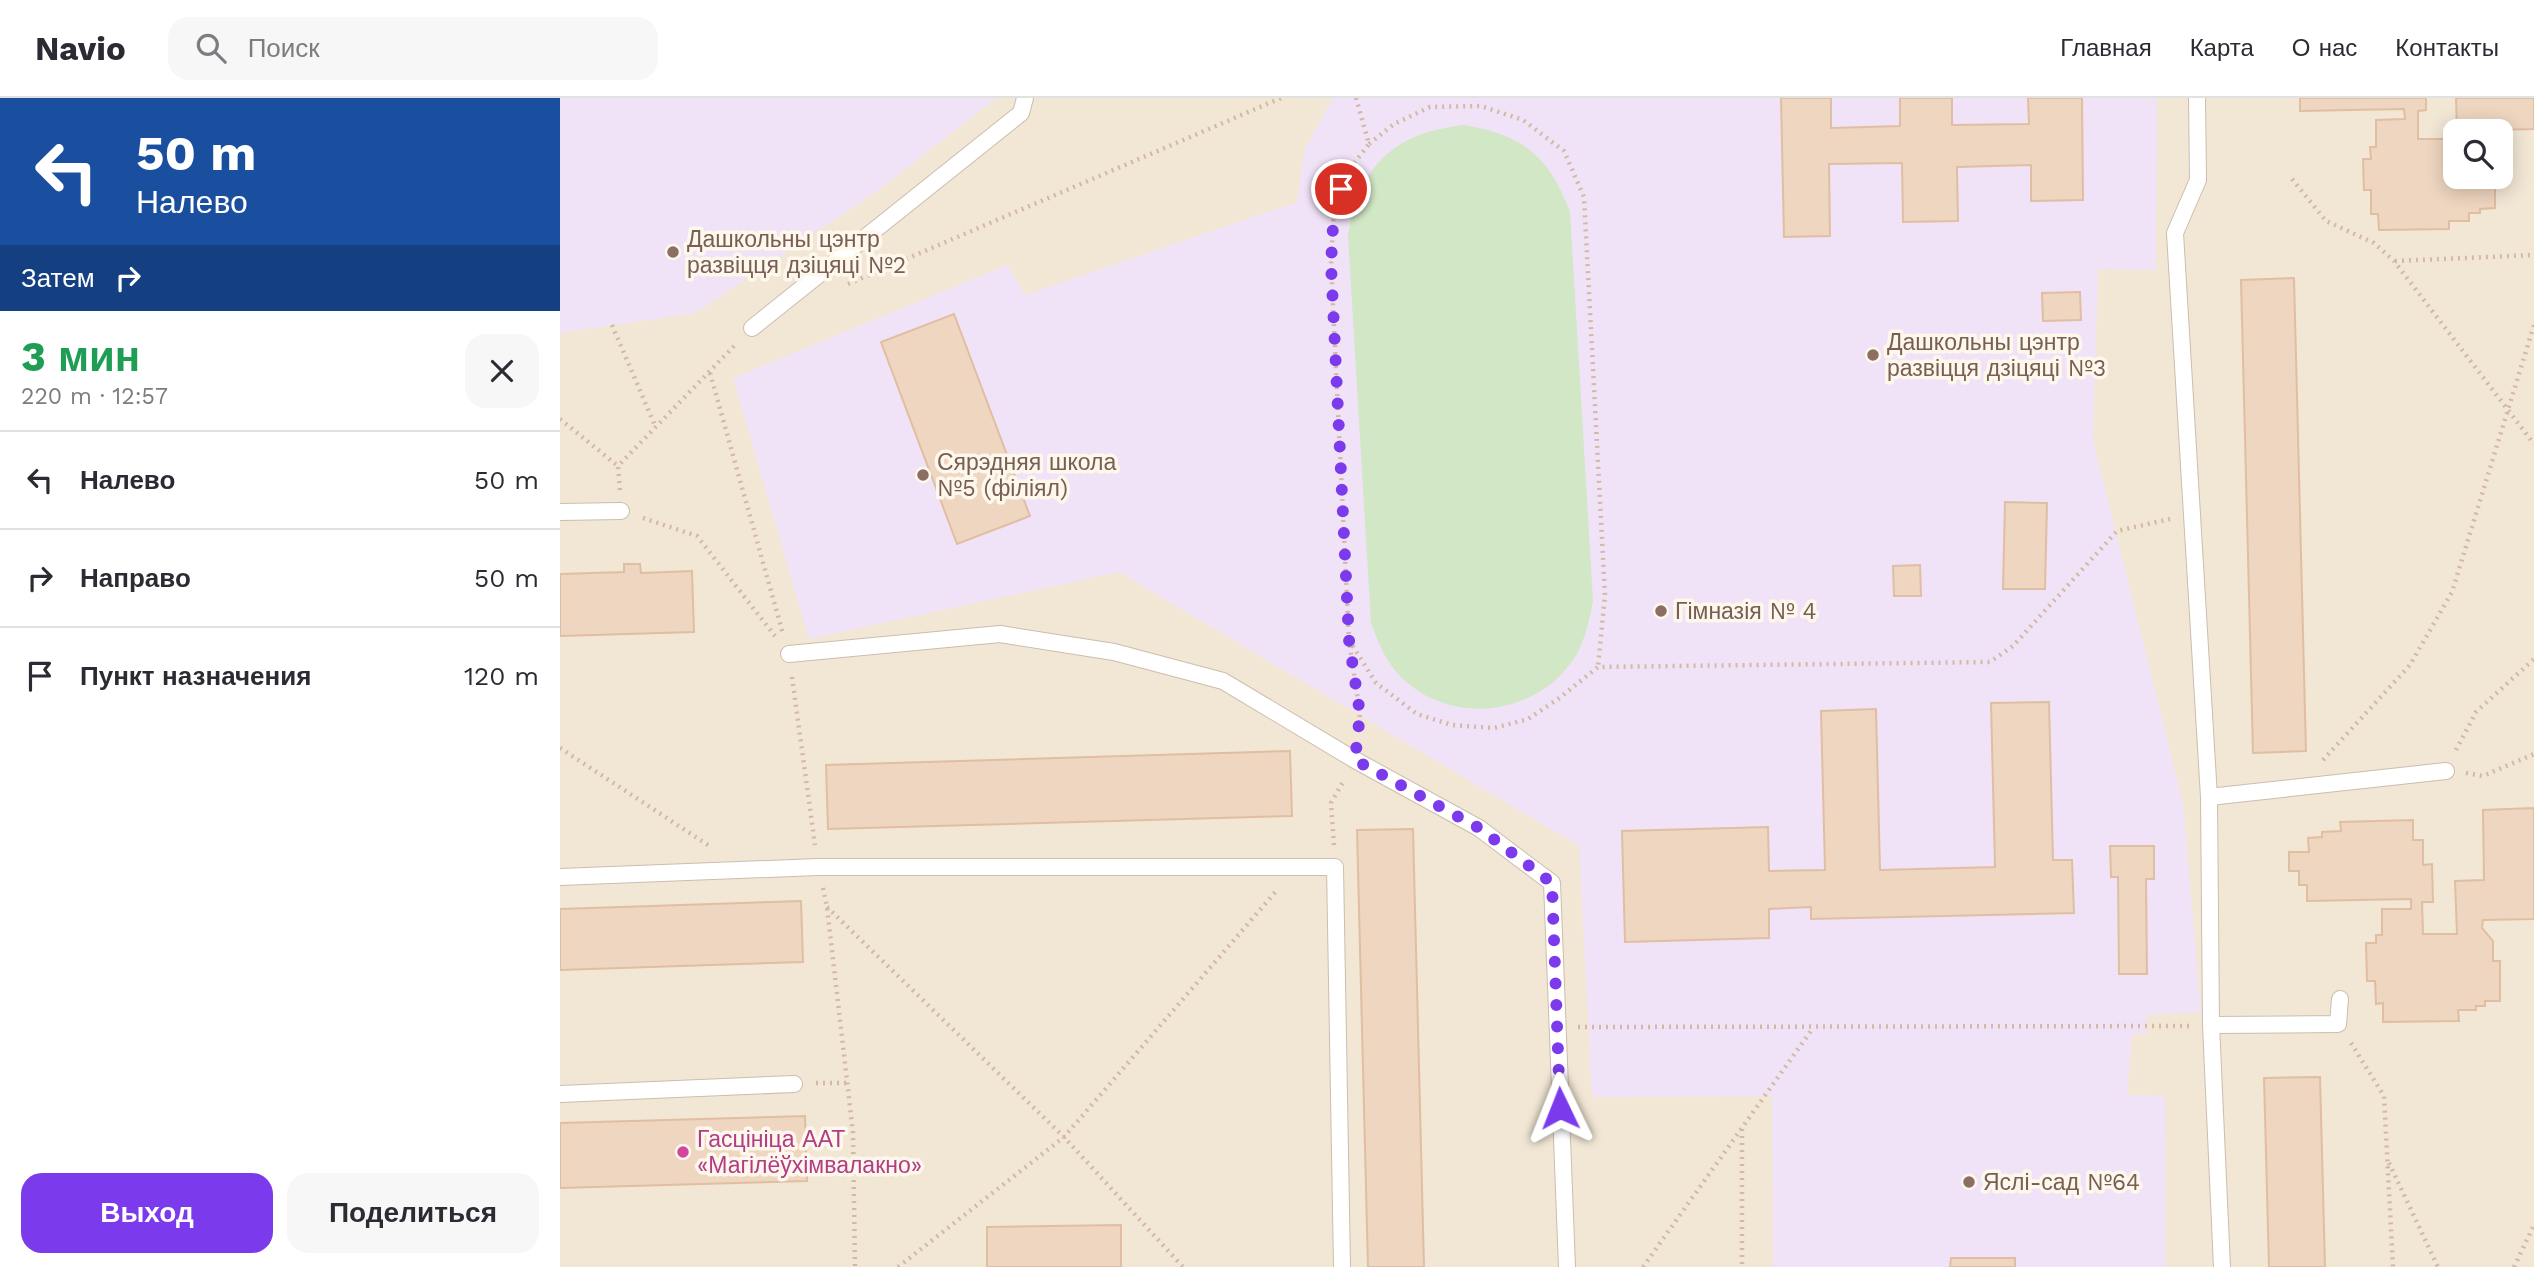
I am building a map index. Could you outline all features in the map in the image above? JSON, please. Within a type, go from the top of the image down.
[{"type":"lane","points":[[752,328],[1021,113],[1025,98]]},
{"type":"lane","points":[[2197,98],[2198,180],[2175,233],[2209,797],[2211,1025],[2222,1267]]},
{"type":"lane","points":[[560,512],[621,511]]},
{"type":"lane","points":[[789,653],[1000,634],[1114,652],[1223,681],[1355,760],[1479,828],[1552,883],[1567,1267]]},
{"type":"lane","points":[[2209,797],[2446,771]]},
{"type":"lane","points":[[560,877],[818,867],[1335,867],[1342,1267]]},
{"type":"lane","points":[[2211,1025],[2338,1024],[2340,999]]},
{"type":"lane","points":[[560,1094],[794,1084]]},
{"type":"path","points":[[837,289],[1281,98]]},
{"type":"path","points":[[1356,98],[1369,144]]},
{"type":"path","points":[[1335,867],[1331,803],[1355,760],[1360,714],[1349,640],[1331,264],[1334,207],[1348,171],[1369,144],[1394,124],[1430,107],[1481,106],[1523,120],[1564,151],[1584,197],[1605,595],[1598,667]]},
{"type":"path","points":[[2292,179],[2326,221],[2374,243],[2394,261],[2534,444]]},
{"type":"path","points":[[2394,261],[2534,255]]},
{"type":"path","points":[[2297,788],[2410,665],[2452,592],[2534,324]]},
{"type":"path","points":[[612,325],[656,428]]},
{"type":"path","points":[[618,466],[752,328]]},
{"type":"path","points":[[709,372],[789,653],[818,867],[827,906],[853,1133],[855,1267]]},
{"type":"path","points":[[560,419],[618,466],[621,511],[696,536],[789,653]]},
{"type":"path","points":[[1349,640],[1376,683],[1417,714],[1452,725],[1494,728],[1528,719],[1598,667],[1990,662],[2013,646],[2117,531],[2192,515]]},
{"type":"path","points":[[2534,659],[2476,712],[2446,771],[2483,776],[2534,754]]},
{"type":"path","points":[[560,748],[712,848]]},
{"type":"path","points":[[898,1267],[1064,1138],[1296,867]]},
{"type":"path","points":[[827,906],[1064,1138],[1183,1267]]},
{"type":"path","points":[[2338,1024],[2384,1096],[2393,1267]]},
{"type":"path","points":[[1557,1028],[2211,1025]]},
{"type":"path","points":[[1643,1267],[1814,1027]]},
{"type":"path","points":[[794,1084],[847,1083]]},
{"type":"path","points":[[1742,1129],[1742,1267]]},
{"type":"path","points":[[2388,1162],[2438,1267]]},
{"type":"path","points":[[2514,1267],[2534,1225]]},
{"type":"shaded area","points":[[560,98],[2534,98],[2534,1267],[560,1267]]},
{"type":"shaded area","name":"Дашкольны цэнтр развіцця дзіцяці №2","points":[[560,98],[995,99],[876,192],[695,313],[560,333]]},
{"type":"shaded area","name":"Гімназія № 4","points":[[1333,98],[2157,98],[2156,270],[2098,269],[2093,440],[2183,804],[2201,1012],[2147,1015],[2147,1034],[2132,1034],[2127,1095],[2165,1096],[2166,1267],[1773,1267],[1772,1096],[1592,1097],[1579,846],[1119,572],[809,639],[733,378],[1007,265],[1025,295],[1297,202],[1305,149]]},
{"type":"green space","points":[[1464,125],[1502,135],[1531,151],[1553,176],[1570,212],[1593,601],[1582,643],[1559,677],[1539,692],[1516,703],[1492,708],[1467,708],[1442,703],[1419,692],[1399,675],[1390,663],[1371,623],[1348,235],[1361,189],[1384,157],[1418,136]]},
{"type":"building","points":[[1781,98],[1831,98],[1831,128],[1900,126],[1900,98],[1952,98],[1952,125],[2029,124],[2028,98],[2082,98],[2083,200],[2031,201],[2031,165],[1957,167],[1958,221],[1903,222],[1902,163],[1829,164],[1830,236],[1784,237]]},
{"type":"building","points":[[2300,98],[2426,98],[2426,110],[2418,111],[2418,139],[2443,139],[2443,189],[2495,189],[2495,208],[2469,213],[2469,221],[2449,221],[2449,229],[2379,230],[2378,214],[2371,214],[2371,190],[2364,190],[2363,159],[2371,159],[2370,147],[2376,147],[2376,120],[2405,119],[2404,109],[2300,111]]},
{"type":"building","points":[[2456,98],[2534,98],[2534,129],[2513,130],[2513,119],[2457,119]]},
{"type":"building","points":[[2294,278],[2306,751],[2253,753],[2241,280]]},
{"type":"building","points":[[2080,292],[2081,320],[2043,321],[2042,293]]},
{"type":"building","points":[[954,314],[1030,516],[957,544],[881,342]]},
{"type":"building","points":[[2005,502],[2047,503],[2045,589],[2003,589]]},
{"type":"building","points":[[624,564],[640,564],[641,573],[692,571],[694,632],[560,636],[560,574],[624,572]]},
{"type":"building","points":[[1920,565],[1921,596],[1894,596],[1893,566]]},
{"type":"building","points":[[2049,702],[2053,860],[2072,860],[2074,913],[1811,919],[1811,907],[1769,909],[1769,938],[1625,942],[1622,831],[1768,827],[1769,871],[1825,870],[1821,711],[1876,709],[1880,870],[1995,867],[1991,703]]},
{"type":"building","points":[[1290,751],[1292,816],[828,829],[826,765]]},
{"type":"building","points":[[2534,808],[2534,919],[2483,920],[2482,928],[2493,941],[2493,961],[2500,961],[2500,1001],[2485,1001],[2485,1006],[2476,1006],[2476,1010],[2458,1010],[2459,1021],[2383,1022],[2383,1003],[2376,1004],[2375,981],[2367,981],[2366,943],[2376,943],[2376,935],[2382,935],[2382,909],[2411,909],[2411,899],[2307,901],[2307,885],[2299,885],[2299,871],[2289,871],[2289,852],[2309,852],[2308,838],[2322,837],[2322,832],[2341,831],[2340,822],[2413,820],[2413,840],[2423,840],[2423,865],[2432,864],[2433,902],[2422,902],[2423,934],[2457,934],[2455,881],[2484,880],[2483,810]]},
{"type":"building","points":[[1413,829],[1424,1267],[1368,1267],[1357,830]]},
{"type":"building","points":[[2110,846],[2154,846],[2154,879],[2146,879],[2147,974],[2119,974],[2118,877],[2111,877]]},
{"type":"building","points":[[801,901],[803,962],[560,970],[560,909]]},
{"type":"building","points":[[2320,1077],[2325,1267],[2269,1267],[2264,1078]]},
{"type":"building","name":"Гасцініца ААТ «Магілёўхімвалакно»","points":[[805,1116],[807,1181],[560,1188],[560,1123]]},
{"type":"building","points":[[1121,1225],[1121,1267],[987,1267],[987,1227]]},
{"type":"building","points":[[1951,1258],[2015,1258],[2015,1267],[1950,1267]]},
{"type":"place","name":"Дашкольны цэнтр развіцця дзіцяці №2","points":[[673,252]]},
{"type":"place","name":"Дашкольны цэнтр развіцця дзіцяці №3","points":[[1873,355]]},
{"type":"place","name":"Сярэдняя школа №5 (філіял)","points":[[923,475]]},
{"type":"place","name":"Гімназія № 4","points":[[1661,611]]},
{"type":"place","name":"Гасцініца ААТ «Магілёўхімвалакно»","points":[[683,1152]]},
{"type":"place","name":"Яслі-сад №64","points":[[1969,1182]]},
{"type":"route","points":[[1341,189],[1334,207],[1331,264],[1349,640],[1360,714],[1355,760],[1479,828],[1552,883],[1560,1108]]}]
